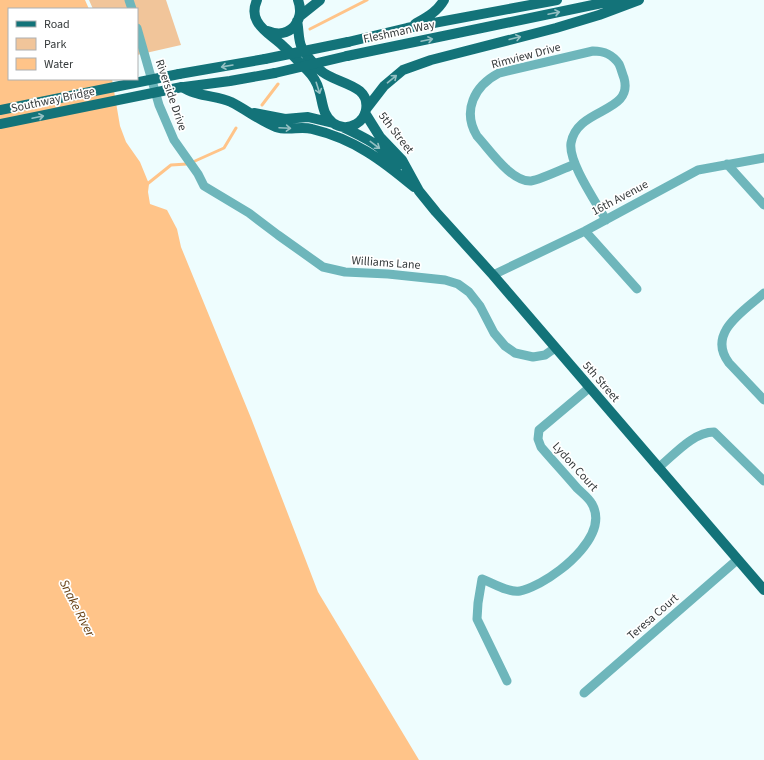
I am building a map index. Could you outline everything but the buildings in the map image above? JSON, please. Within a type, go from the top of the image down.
[{"type":"main road","points":[[298,0],[300,5],[299,19]]},
{"type":"main road","points":[[264,29],[269,32],[280,34],[290,30],[299,19],[320,0]]},
{"type":"main road","points":[[407,28],[431,16],[440,8],[444,0]]},
{"type":"main road","name":"Fleshman Way","points":[[179,74],[265,59],[407,28],[557,0]]},
{"type":"main road","name":"Fleshman Way","points":[[182,87],[230,81],[275,73],[347,56],[595,4],[622,0]]},
{"type":"main road","points":[[343,127],[349,127],[359,122],[384,86],[403,70],[431,60],[556,28],[599,15],[639,0]]},
{"type":"main road","points":[[255,2],[254,10],[257,21],[309,72],[320,90],[323,109],[333,123]]},
{"type":"main road","name":"5th Street","points":[[299,19],[302,48],[320,70],[332,79],[353,86],[362,92],[366,102],[366,110],[380,137],[402,160],[419,191],[764,590]]},
{"type":"main road","name":"Southway Bridge","points":[[0,110],[179,74]]},
{"type":"main road","points":[[182,87],[196,93],[229,102],[250,112],[260,120],[278,128],[309,128],[328,133],[362,148],[381,160],[398,174]]},
{"type":"main road","name":"Southway Bridge","points":[[0,124],[182,87]]},
{"type":"main road","name":"5th Street","points":[[250,112],[285,119],[308,117],[343,127],[377,146],[394,164],[398,174],[419,191]]},
{"type":"street","name":"Riverside Drive","points":[[138,32],[159,105],[174,140],[198,174],[204,186]]},
{"type":"street","name":"Rimview Drive","points":[[575,164],[531,181],[521,179],[511,173],[473,129],[471,120],[472,102],[481,86],[499,73],[593,51],[601,51],[610,54],[616,60],[626,84],[625,94],[615,104],[585,120],[578,127],[573,136],[571,145],[575,164],[606,220]]},
{"type":"street","name":"16th Avenue","points":[[493,275],[585,231],[698,170],[764,158]]},
{"type":"street","points":[[727,164],[764,205]]},
{"type":"street","name":"Williams Lane","points":[[204,186],[249,213],[323,267],[345,272],[402,275],[445,280],[458,284],[469,292],[480,306],[494,333],[506,346],[515,352],[533,357],[545,355],[555,348]]},
{"type":"street","points":[[585,231],[637,289]]},
{"type":"street","points":[[764,293],[727,325],[722,336],[721,348],[724,358],[764,400]]},
{"type":"street","name":"Lydon Court","points":[[507,681],[477,619],[482,579],[506,589],[519,591],[530,588],[550,577],[568,564],[583,548],[592,532],[595,518],[592,504],[540,447],[538,439],[539,430],[589,388]]},
{"type":"street","points":[[658,468],[694,438],[701,434],[714,432],[764,481]]},
{"type":"street","name":"Teresa Court","points":[[584,693],[737,560]]},
{"type":"green space","points":[[89,0],[166,0],[181,45],[138,55],[138,8],[93,8]]},
{"type":"water","name":"Snake River","points":[[0,0],[85,0],[89,8],[8,8],[8,80],[112,80],[120,126],[126,142],[140,162],[149,184],[148,192],[150,204],[167,210],[177,229],[181,247],[251,418],[318,592],[419,760],[0,760]]},
{"type":"waterway","points":[[310,29],[367,0]]},
{"type":"waterway","points":[[262,105],[278,84]]},
{"type":"waterway","points":[[195,161],[224,148],[236,128]]},
{"type":"waterway","points":[[146,185],[171,165],[187,164]]}]
